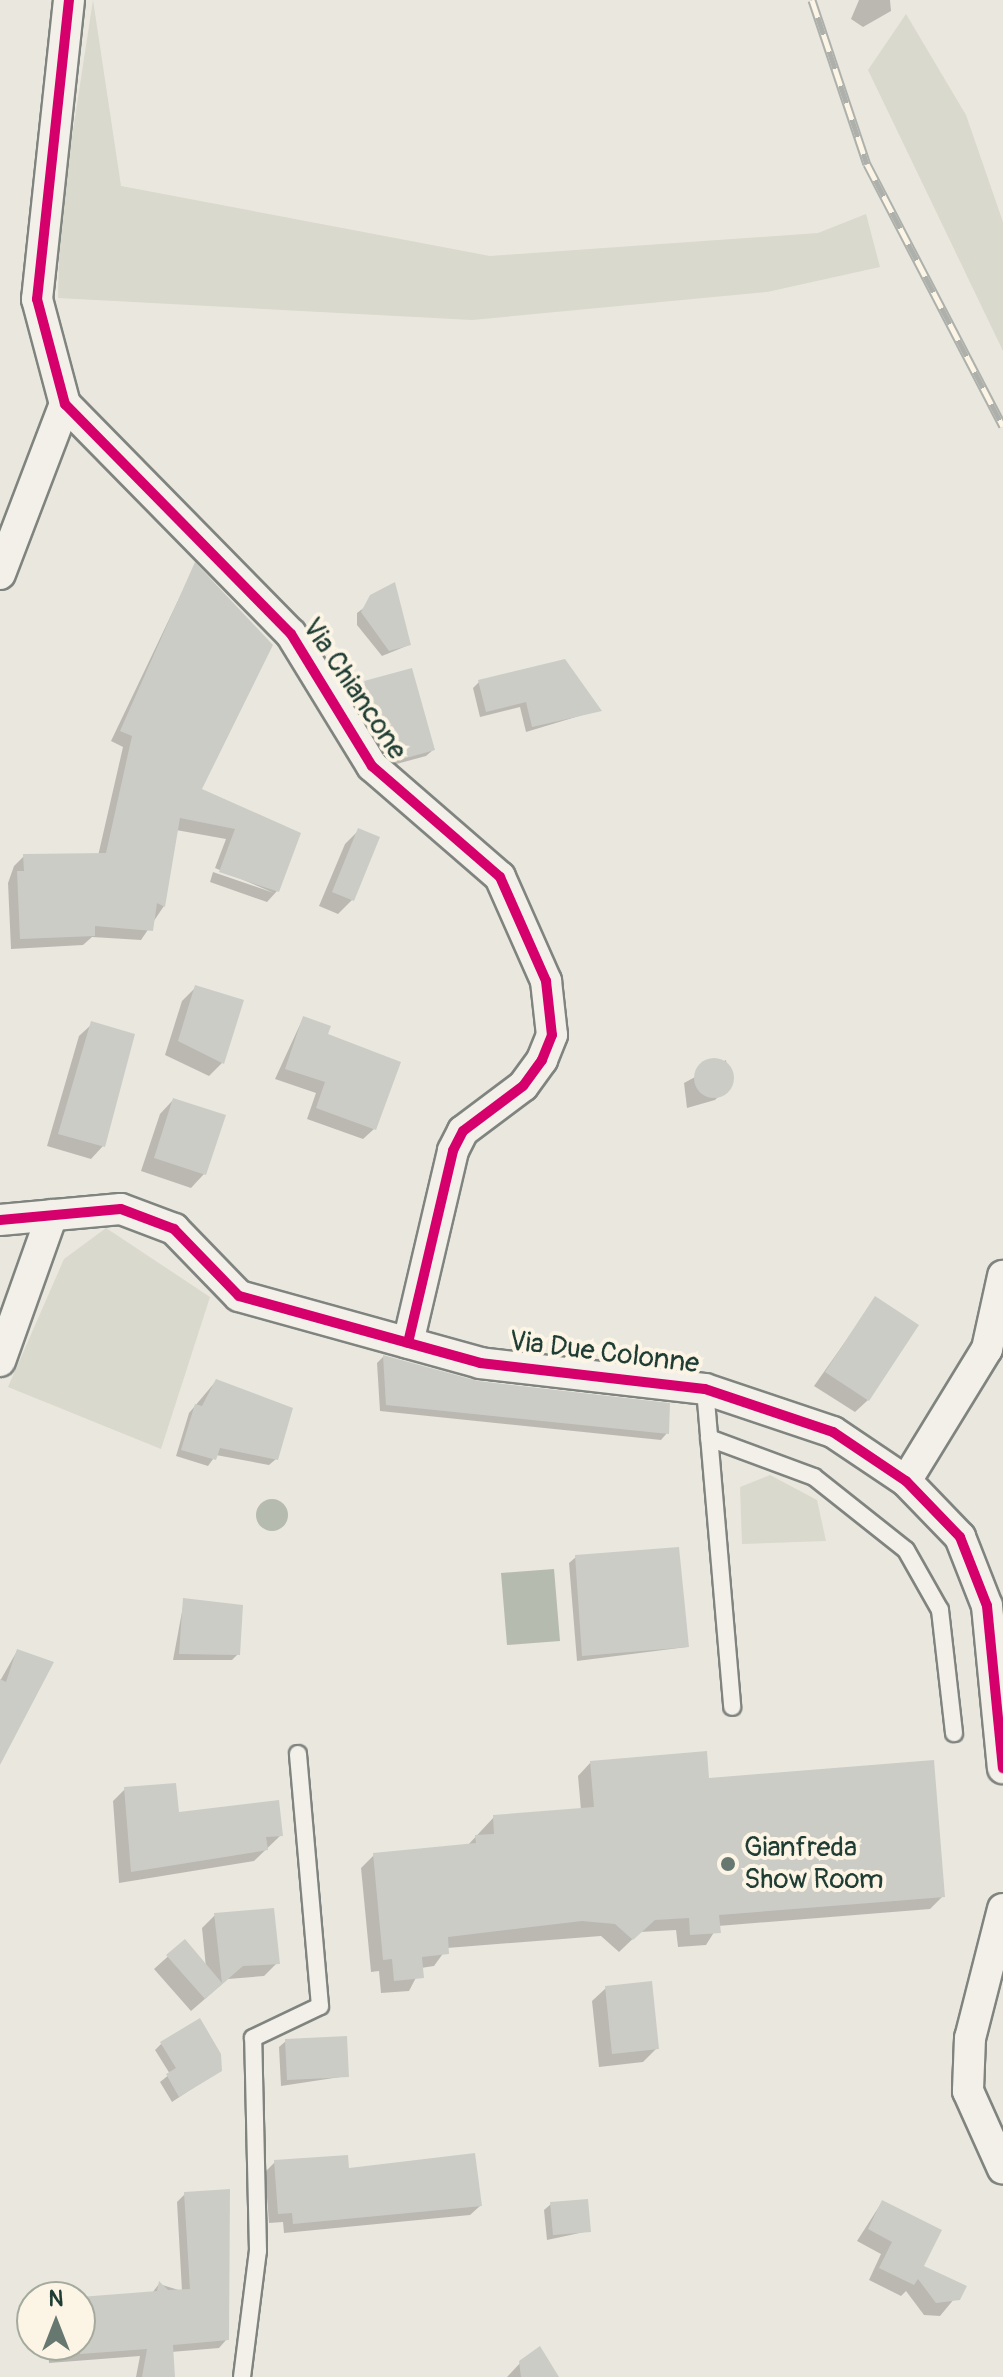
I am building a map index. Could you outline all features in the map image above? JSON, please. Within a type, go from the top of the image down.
[{"type":"street","name":"Via Chiancone","points":[[69,0],[37,299],[65,404],[291,634],[372,766],[500,877],[546,981],[552,1035],[542,1060],[523,1086],[463,1131],[453,1151],[408,1343]]},
{"type":"street","points":[[0,574],[65,404]]},
{"type":"street","name":"Via Due Colonne","points":[[0,1220],[121,1209],[174,1229],[239,1296],[480,1363],[705,1389],[833,1432],[906,1481],[960,1537],[987,1606],[999,1668],[1003,1768]]},
{"type":"street","points":[[0,1361],[52,1215]]},
{"type":"street","points":[[906,1481],[987,1349],[1003,1276]]},
{"type":"street","points":[[1003,1909],[970,2038],[968,2091],[1003,2169]]},
{"type":"lane","points":[[705,1389],[732,1707]]},
{"type":"lane","points":[[709,1438],[814,1477],[906,1550],[940,1610],[954,1733]]},
{"type":"lane","points":[[242,2377],[258,2251],[253,2038],[320,2006],[298,1754]]},
{"type":"shaded area","points":[[93,0],[121,186],[490,256],[818,233],[866,214],[880,267],[767,292],[472,320],[58,298],[60,215]]},
{"type":"shaded area","points":[[906,14],[966,115],[1003,222],[1003,351],[868,70]]},
{"type":"shaded area","points":[[106,1228],[210,1297],[161,1449],[8,1387],[64,1259]]},
{"type":"shaded area","points":[[770,1475],[817,1500],[826,1541],[742,1544],[740,1487]]},
{"type":"shaded area","points":[[272,1499],[283,1504],[288,1515],[283,1526],[272,1531],[261,1526],[256,1515],[261,1504]]},
{"type":"shaded area","points":[[554,1569],[560,1641],[507,1645],[501,1573]]},
{"type":"building","points":[[195,562],[273,645],[202,789],[301,833],[279,892],[219,872],[235,829],[180,818],[165,907],[157,903],[153,931],[95,926],[95,936],[20,939],[17,871],[24,871],[23,854],[106,853],[132,736],[120,731]]},
{"type":"building","points":[[395,582],[411,645],[389,651],[361,612],[370,595]]},
{"type":"building","points":[[565,659],[602,711],[532,727],[526,702],[486,712],[478,680]]},
{"type":"building","points":[[412,668],[435,750],[395,761],[391,744],[382,747],[364,681]]},
{"type":"building","points":[[358,828],[380,837],[354,901],[332,892]]},
{"type":"building","points":[[195,985],[244,1000],[224,1064],[178,1041]]},
{"type":"building","points":[[303,1016],[331,1026],[328,1034],[401,1062],[376,1130],[316,1108],[325,1082],[285,1069]]},
{"type":"building","points":[[91,1021],[135,1034],[105,1147],[58,1134]]},
{"type":"building","points":[[714,1058],[728,1064],[734,1078],[728,1092],[714,1098],[700,1092],[694,1078],[700,1064]]},
{"type":"building","points":[[173,1098],[226,1115],[206,1175],[154,1158]]},
{"type":"building","points":[[875,1296],[919,1325],[869,1401],[825,1372]]},
{"type":"building","points":[[383,1355],[478,1381],[670,1403],[669,1434],[386,1405]]},
{"type":"building","points":[[216,1379],[293,1408],[278,1460],[220,1448],[216,1460],[181,1450],[195,1404],[202,1406]]},
{"type":"building","points":[[679,1547],[689,1647],[582,1656],[575,1555]]},
{"type":"building","points":[[183,1598],[243,1605],[240,1655],[179,1654]]},
{"type":"building","points":[[17,1649],[54,1662],[0,1765],[0,1679],[6,1682]]},
{"type":"building","name":"Gianfreda Show Room","points":[[707,1751],[709,1778],[934,1760],[945,1897],[719,1915],[721,1933],[690,1935],[689,1918],[655,1920],[633,1940],[615,1924],[582,1921],[448,1937],[449,1954],[422,1957],[424,1978],[394,1981],[392,1959],[383,1960],[373,1853],[476,1843],[475,1835],[494,1834],[493,1815],[594,1807],[590,1761]]},
{"type":"building","points":[[176,1783],[179,1812],[279,1800],[283,1836],[266,1837],[268,1850],[131,1872],[124,1787]]},
{"type":"building","points":[[274,1908],[280,1964],[243,1966],[205,1999],[166,1955],[185,1939],[222,1983],[214,1913]]},
{"type":"building","points":[[652,1981],[659,2049],[612,2054],[605,1986]]},
{"type":"building","points":[[200,2018],[221,2054],[222,2071],[179,2097],[166,2074],[176,2068],[160,2042]]},
{"type":"building","points":[[347,2036],[349,2077],[287,2080],[285,2039]]},
{"type":"building","points":[[475,2153],[482,2206],[293,2224],[292,2213],[278,2214],[274,2160],[348,2155],[349,2168]]},
{"type":"building","points":[[230,2189],[229,2340],[173,2345],[175,2377],[142,2377],[147,2349],[96,2353],[96,2296],[157,2291],[159,2281],[168,2290],[190,2289],[184,2192]]},
{"type":"building","points":[[588,2199],[591,2232],[553,2235],[550,2202]]},
{"type":"building","points":[[882,2200],[942,2230],[924,2266],[967,2286],[960,2300],[936,2303],[918,2279],[914,2285],[879,2268],[892,2242],[868,2229]]},
{"type":"building","points":[[540,2346],[559,2377],[521,2377],[519,2361]]},
{"type":"railway","points":[[812,0],[867,164],[1003,426]]},
{"type":"cycle path","points":[[69,0],[37,299],[65,404],[291,634],[372,766],[500,877],[546,981],[552,1035],[542,1060],[523,1086],[463,1131],[453,1151],[408,1343]]},
{"type":"cycle path","points":[[0,1220],[121,1209],[174,1229],[239,1296],[480,1363],[705,1389],[833,1432],[906,1481],[960,1537],[987,1606],[1003,1768]]},
{"type":"place","name":"Gianfreda Show Room","points":[[728,1864]]}]
